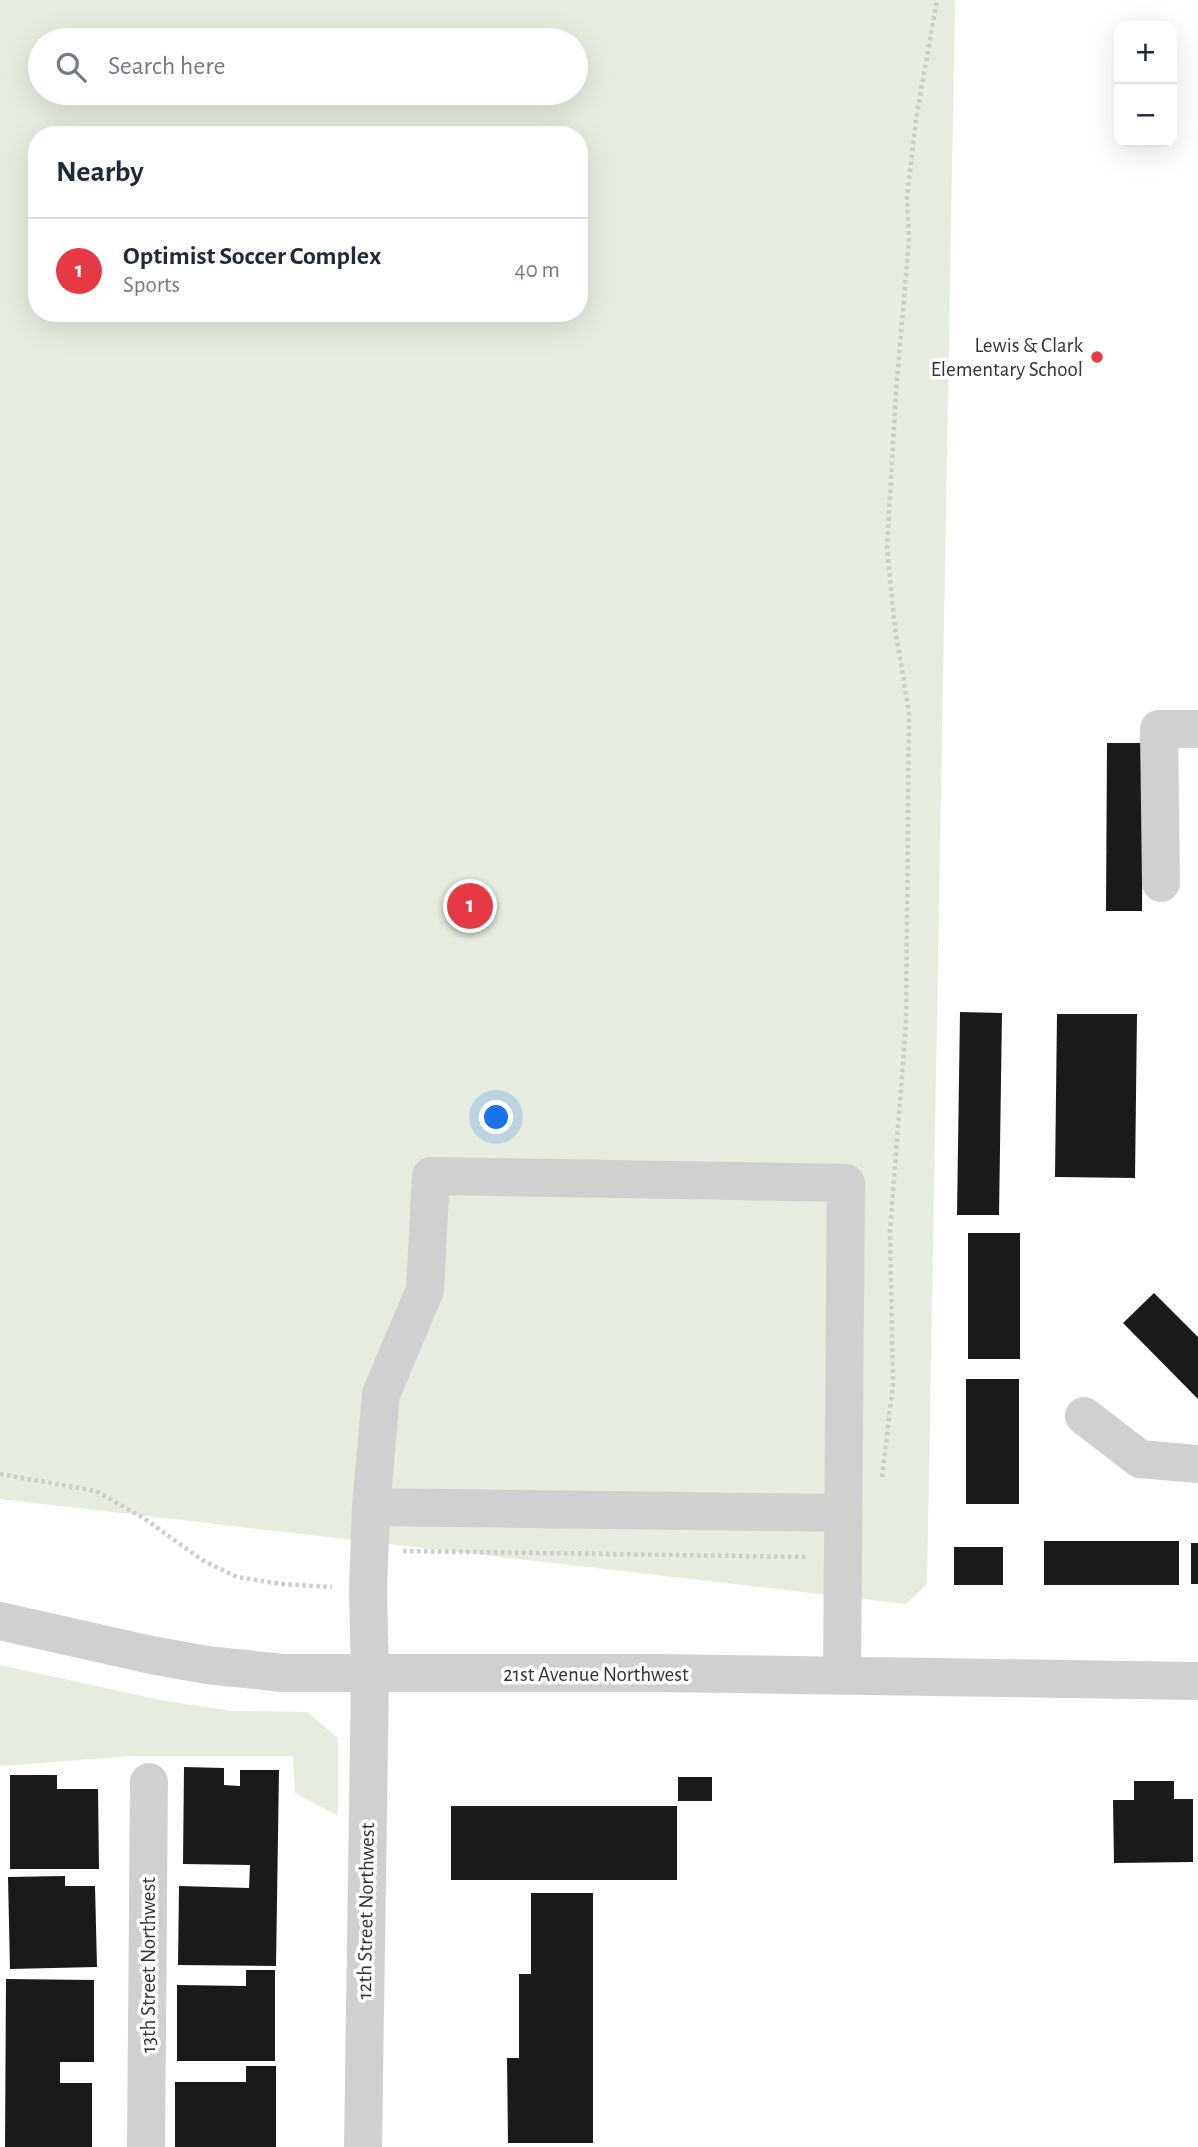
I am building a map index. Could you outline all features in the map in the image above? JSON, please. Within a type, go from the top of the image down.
[{"type":"street","points":[[1161,883],[1159,729],[1198,729]]},
{"type":"street","name":"12th Street Northwest","points":[[363,2147],[371,1507],[382,1394],[425,1290],[431,1176],[846,1184],[844,1513]]},
{"type":"street","points":[[1084,1416],[1140,1458],[1198,1464]]},
{"type":"street","points":[[371,1507],[844,1513],[842,1675]]},
{"type":"street","name":"21st Avenue Northwest","points":[[0,1620],[151,1656],[282,1673],[657,1673],[1198,1681]]},
{"type":"street","name":"13th Street Northwest","points":[[146,2147],[149,1782]]},
{"type":"path","points":[[882,1479],[893,1384],[890,1231],[906,1024],[909,726],[887,548],[896,392],[909,240],[907,198],[916,119],[937,0]]},
{"type":"path","points":[[0,1474],[96,1491],[145,1519],[202,1560],[237,1577],[281,1584],[368,1589]]},
{"type":"path","points":[[369,1550],[844,1558]]},
{"type":"shaded area","points":[[0,0],[955,0],[927,1584],[906,1604],[0,1499]]},
{"type":"shaded area","points":[[0,1665],[165,1701],[233,1711],[307,1712],[338,1738],[338,1816],[295,1793],[293,1756],[133,1756],[0,1766]]},
{"type":"building","points":[[1107,743],[1143,743],[1142,911],[1106,911]]},
{"type":"building","points":[[960,1012],[1002,1013],[999,1215],[957,1215]]},
{"type":"building","points":[[1057,1014],[1137,1014],[1135,1178],[1055,1177]]},
{"type":"building","points":[[968,1233],[1020,1233],[1020,1359],[968,1359]]},
{"type":"building","points":[[1154,1293],[1198,1337],[1198,1399],[1123,1323]]},
{"type":"building","points":[[966,1379],[1019,1379],[1019,1504],[966,1504]]},
{"type":"building","points":[[1044,1541],[1179,1541],[1179,1585],[1044,1585]]},
{"type":"building","points":[[1191,1543],[1198,1543],[1198,1584],[1191,1584]]},
{"type":"building","points":[[954,1547],[1003,1547],[1003,1585],[954,1585]]},
{"type":"building","points":[[184,1767],[224,1768],[224,1785],[240,1786],[240,1770],[279,1770],[276,1966],[178,1965],[179,1886],[249,1888],[250,1865],[183,1864]]},
{"type":"building","points":[[10,1775],[57,1775],[57,1789],[98,1789],[99,1869],[10,1869]]},
{"type":"building","points":[[678,1777],[712,1777],[712,1801],[678,1801]]},
{"type":"building","points":[[1134,1781],[1174,1781],[1174,1799],[1193,1799],[1193,1862],[1114,1863],[1113,1800],[1134,1800]]},
{"type":"building","points":[[451,1806],[677,1806],[677,1880],[451,1880]]},
{"type":"building","points":[[65,1876],[65,1886],[95,1886],[97,1967],[10,1969],[8,1877]]},
{"type":"building","points":[[531,1893],[593,1893],[593,2143],[508,2143],[507,2058],[519,2058],[519,1974],[531,1974]]},
{"type":"building","points":[[246,1970],[275,1970],[275,2061],[177,2061],[177,1985],[246,1986]]},
{"type":"building","points":[[6,1979],[94,1980],[94,2062],[60,2062],[60,2083],[92,2083],[92,2147],[5,2147]]},
{"type":"building","points":[[246,2066],[276,2066],[276,2147],[175,2147],[175,2082],[246,2082]]},
{"type":"place","name":"Lewis & Clark Elementary School","points":[[1097,357]]},
{"type":"place","name":"Optimist Soccer Complex","points":[[470,906]]}]
